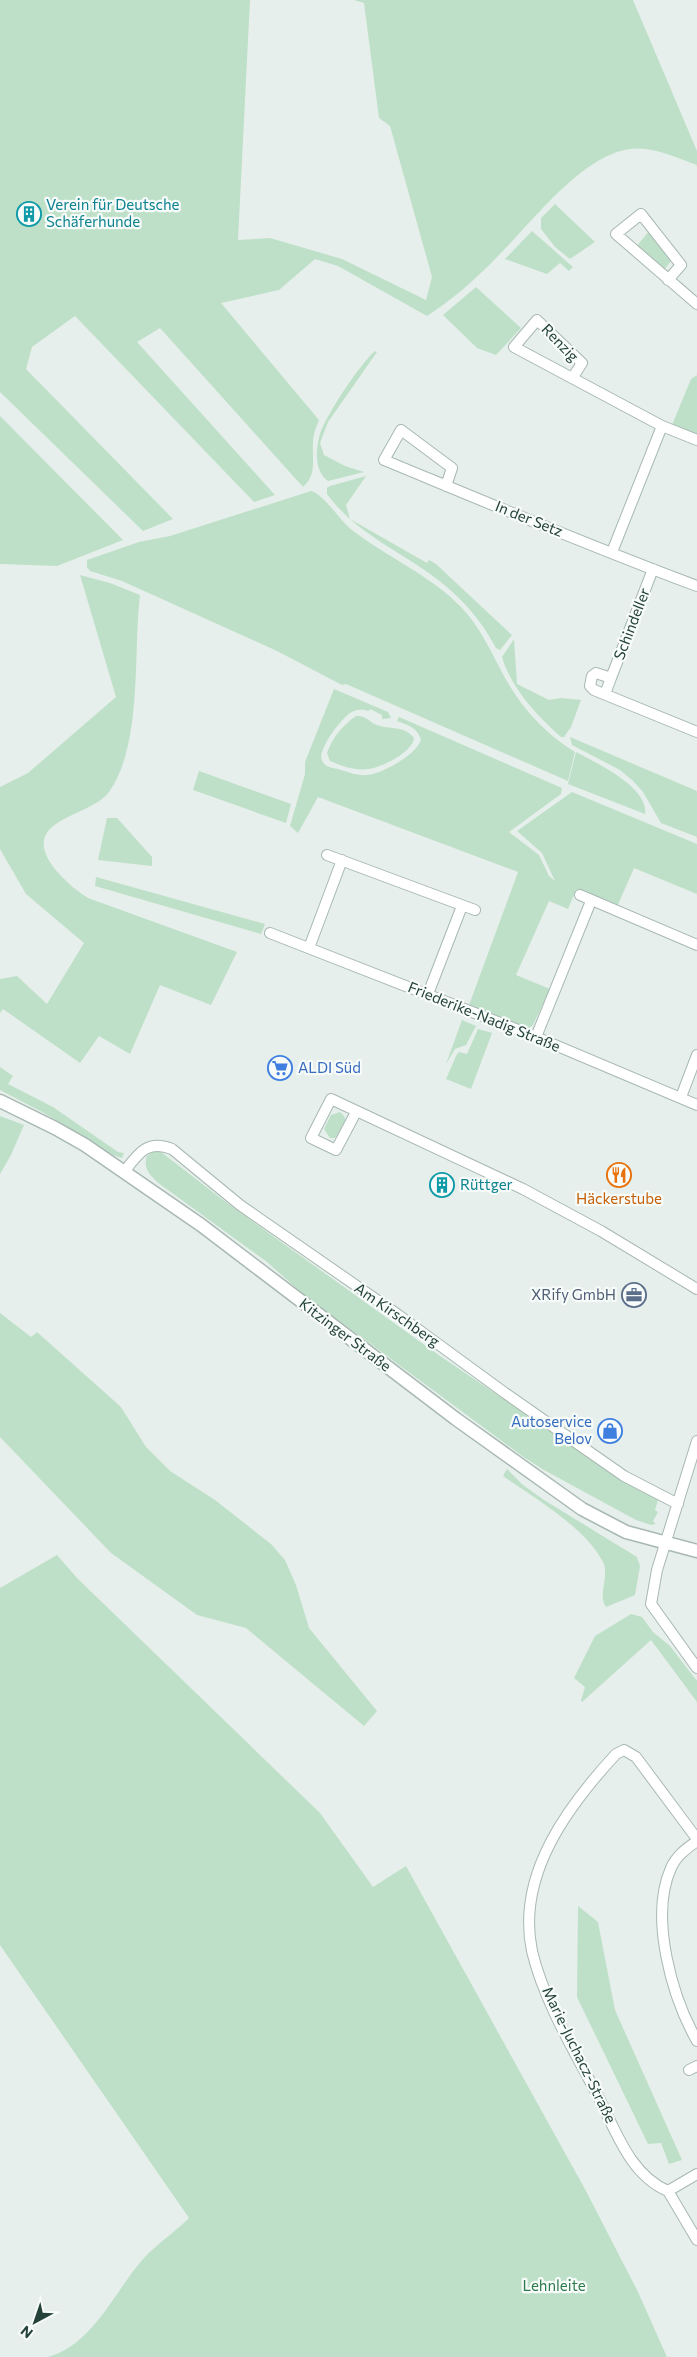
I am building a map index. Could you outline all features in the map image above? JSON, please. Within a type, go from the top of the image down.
[{"type":"street","points":[[668,280],[681,265],[641,214],[616,234],[668,280],[697,304]]},
{"type":"street","name":"Renzig","points":[[573,377],[582,362],[537,320],[514,347],[662,426],[697,440]]},
{"type":"street","points":[[612,552],[662,426]]},
{"type":"street","name":"In der Setz","points":[[446,486],[452,468],[401,430],[384,460],[446,486],[697,586]]},
{"type":"street","name":"Schindeller","points":[[605,694],[653,569]]},
{"type":"street","name":"Schindeller","points":[[611,678],[596,673],[592,676],[590,686],[594,690],[697,732]]},
{"type":"street","points":[[327,855],[475,910]]},
{"type":"street","points":[[309,948],[342,860]]},
{"type":"street","points":[[580,896],[697,945]]},
{"type":"street","points":[[536,1037],[591,901]]},
{"type":"street","points":[[428,994],[462,906]]},
{"type":"street","name":"Friederike-Nadig Straße","points":[[270,933],[536,1037],[697,1104]]},
{"type":"street","points":[[682,1097],[697,1055]]},
{"type":"street","points":[[356,1112],[336,1150],[311,1138],[331,1099],[524,1189],[601,1231],[697,1289]]},
{"type":"street","name":"Kitzinger Straße","points":[[0,1101],[55,1128],[124,1172],[201,1225],[456,1418],[582,1509],[626,1532],[697,1551]]},
{"type":"street","name":"Am Kirschberg","points":[[124,1172],[139,1153],[150,1147],[161,1145],[172,1149],[240,1205],[397,1314],[505,1393],[624,1476],[678,1504]]},
{"type":"street","points":[[697,1441],[667,1544],[652,1587],[651,1604],[697,1668]]},
{"type":"street","name":"Marie-Juchacz-Straße","points":[[668,2191],[654,2185],[642,2174],[628,2155],[570,2043],[546,1991],[532,1952],[529,1921],[531,1897],[552,1839],[581,1794],[616,1754],[624,1750],[636,1757],[697,1840]]},
{"type":"street","points":[[697,1840],[681,1853],[671,1868],[661,1909],[669,1974],[697,2041]]},
{"type":"street","points":[[697,2174],[668,2191],[697,2240]]},
{"type":"green space","points":[[0,0],[250,0],[238,240],[270,238],[342,259],[426,300],[432,277],[390,126],[379,118],[364,3],[354,0],[633,0],[697,151],[697,165],[647,149],[631,149],[613,154],[594,163],[558,193],[472,281],[427,316],[338,266],[315,259],[279,290],[221,303],[319,420],[314,437],[312,472],[303,487],[160,328],[137,342],[275,495],[254,502],[75,316],[32,347],[26,369],[173,519],[143,531],[0,392]]},
{"type":"green space","points":[[555,204],[595,242],[570,259],[555,247],[541,229],[541,218]]},
{"type":"green space","points":[[650,230],[672,260],[664,270],[636,247]]},
{"type":"green space","points":[[532,231],[573,267],[569,271],[560,263],[547,274],[505,259]]},
{"type":"green space","points":[[476,287],[521,328],[496,355],[477,348],[443,315]]},
{"type":"green space","points":[[375,351],[377,352],[328,422],[320,443],[324,455],[345,466],[364,472],[328,481],[320,471],[317,458],[321,431],[345,388]]},
{"type":"green space","points":[[697,375],[697,435],[672,425],[691,379]]},
{"type":"green space","points":[[0,416],[123,540],[57,566],[0,564]]},
{"type":"green space","points":[[366,476],[346,505],[350,519],[327,494],[327,488]]},
{"type":"green space","points":[[311,491],[327,502],[352,530],[436,585],[469,616],[524,707],[548,732],[575,752],[568,781],[346,684],[342,685],[277,651],[122,581],[90,571],[87,567],[87,560],[139,542],[170,536]]},
{"type":"green space","points":[[351,519],[427,563],[429,560],[436,564],[512,635],[500,650],[496,648],[472,612],[452,591],[429,573],[369,534]]},
{"type":"green space","points":[[80,575],[110,583],[140,595],[132,724],[120,772],[109,792],[103,799],[54,825],[47,832],[44,848],[47,857],[66,881],[88,898],[237,952],[211,1005],[160,985],[130,1054],[99,1036],[80,1063],[3,1009],[0,1013],[0,979],[17,976],[47,1004],[84,943],[26,894],[0,849],[0,787],[28,773],[116,697]]},
{"type":"green space","points":[[514,639],[517,684],[549,700],[561,698],[581,700],[571,727],[564,737],[561,737],[534,711],[512,680],[502,657]]},
{"type":"green space","points":[[334,689],[388,712],[391,718],[382,719],[382,715],[370,709],[369,711],[356,710],[349,713],[334,730],[324,746],[321,756],[326,766],[353,774],[368,775],[382,771],[406,757],[413,752],[421,740],[415,730],[397,721],[399,717],[562,788],[561,794],[509,832],[539,855],[549,876],[555,881],[542,853],[517,831],[572,792],[697,844],[697,894],[634,868],[617,907],[576,890],[568,909],[549,901],[516,975],[550,989],[533,1025],[528,1029],[469,1005],[518,872],[318,797],[298,833],[290,826],[305,774],[305,762]]},
{"type":"green space","points":[[356,716],[365,718],[377,725],[406,731],[414,738],[412,743],[408,749],[396,758],[374,768],[353,769],[330,761],[327,753],[332,742],[342,728]]},
{"type":"green space","points":[[570,737],[697,791],[697,837],[661,823],[643,792],[633,781],[620,770],[572,745]]},
{"type":"green space","points":[[576,752],[608,769],[630,785],[639,794],[644,804],[645,814],[568,784]]},
{"type":"green space","points":[[199,771],[291,804],[286,823],[193,790]]},
{"type":"green space","points":[[107,818],[117,818],[152,857],[152,866],[98,860]]},
{"type":"green space","points":[[96,877],[265,924],[261,934],[95,886]]},
{"type":"green space","points":[[462,1020],[476,1026],[466,1045],[455,1049],[446,1064]]},
{"type":"green space","points":[[478,1029],[492,1033],[471,1089],[446,1079],[457,1054],[459,1052],[467,1054]]},
{"type":"green space","points":[[0,1067],[13,1076],[8,1084],[53,1107],[118,1152],[124,1153],[122,1158],[113,1155],[44,1113],[0,1090]]},
{"type":"green space","points":[[340,1112],[346,1121],[335,1138],[330,1138],[324,1129],[331,1115]]},
{"type":"green space","points":[[0,1116],[24,1125],[11,1155],[0,1174]]},
{"type":"green space","points":[[155,1151],[161,1152],[227,1203],[440,1356],[634,1487],[658,1500],[655,1510],[658,1512],[653,1521],[656,1524],[651,1525],[636,1520],[525,1458],[303,1294],[267,1262],[157,1182],[146,1167],[147,1156]]},
{"type":"green space","points":[[0,1313],[31,1337],[37,1332],[121,1407],[146,1447],[170,1471],[215,1500],[271,1544],[285,1560],[296,1585],[309,1628],[377,1711],[364,1726],[246,1628],[197,1615],[111,1553],[0,1437]]},
{"type":"green space","points":[[507,1469],[523,1485],[544,1500],[637,1557],[640,1566],[635,1595],[606,1607],[603,1597],[605,1567],[595,1549],[572,1525],[503,1476]]},
{"type":"green space","name":"Lehnleite","points":[[57,1555],[78,1579],[320,1813],[373,1887],[406,1866],[586,2191],[638,2292],[667,2357],[48,2357],[63,2351],[88,2331],[110,2305],[144,2258],[189,2218],[0,1945],[0,1588]]},
{"type":"green space","points":[[631,1614],[642,1617],[653,1632],[670,1646],[697,1681],[697,1702],[651,1640],[581,1701],[585,1687],[574,1678],[595,1636]]},
{"type":"green space","points":[[578,1906],[598,1922],[615,2010],[682,2160],[669,2164],[661,2143],[648,2144],[577,1997]]},
{"type":"place","name":"Verein für Deutsche Schäferhunde","points":[[29,214]]},
{"type":"place","name":"ALDI Süd","points":[[280,1068]]},
{"type":"place","name":"Häckerstube","points":[[619,1175]]},
{"type":"place","name":"Rüttger","points":[[442,1185]]},
{"type":"place","name":"XRify GmbH","points":[[634,1295]]},
{"type":"place","name":"Autoservice Belov","points":[[610,1431]]}]
